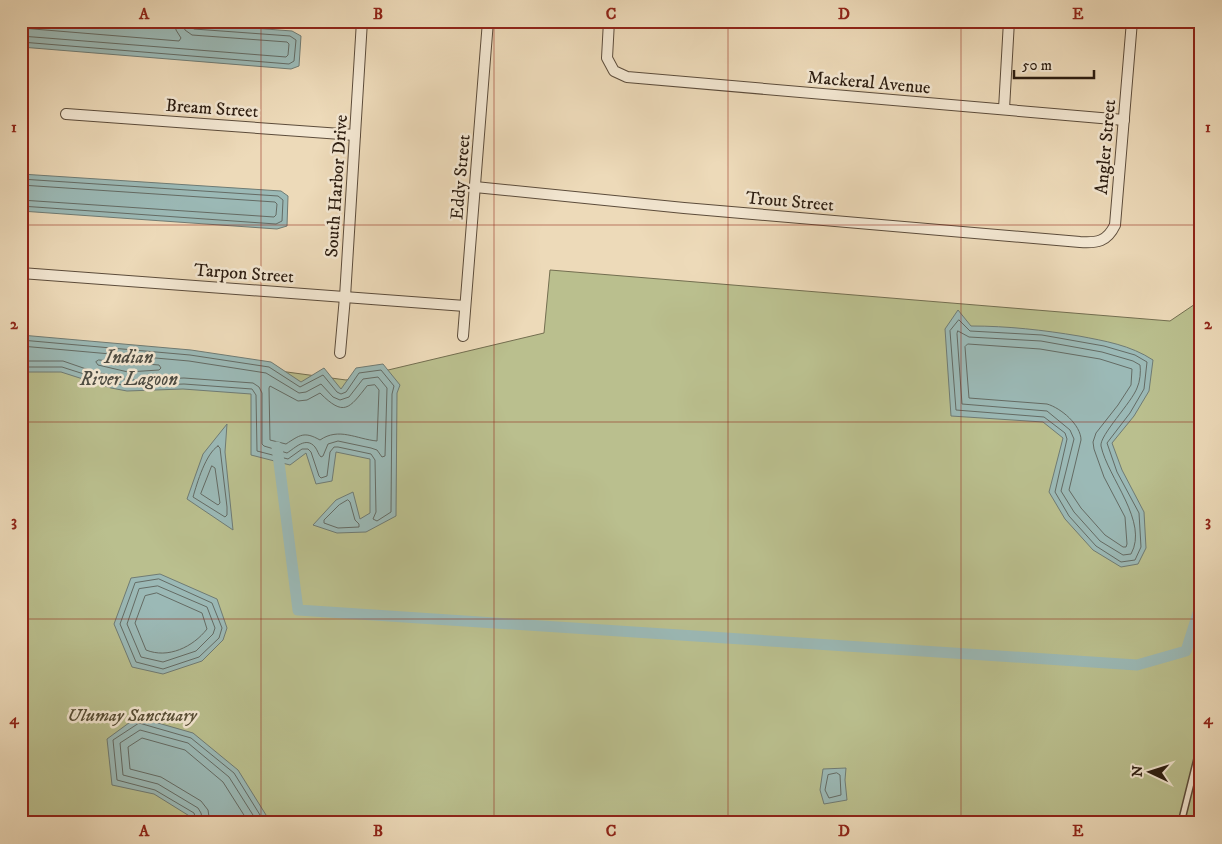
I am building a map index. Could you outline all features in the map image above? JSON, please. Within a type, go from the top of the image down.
[{"type":"street","name":"South Harbor Drive","points":[[340,353],[362,21]]},
{"type":"street","name":"Eddy Street","points":[[464,336],[488,21]]},
{"type":"street","name":"Mackeral Avenue","points":[[609,21],[607,58],[614,70],[627,77],[1124,120]]},
{"type":"street","points":[[1004,109],[1009,21]]},
{"type":"street","name":"Angler Street","points":[[1102,240],[1111,234],[1115,225],[1132,21]]},
{"type":"street","name":"Bream Street","points":[[66,114],[355,134]]},
{"type":"street","name":"Trout Street","points":[[475,187],[684,208],[1080,242],[1102,240]]},
{"type":"street","name":"Tarpon Street","points":[[21,273],[465,306]]},
{"type":"lane","points":[[1182,823],[1201,743]]},
{"type":"green space","name":"Ulumay Sanctuary","points":[[550,270],[1170,321],[1201,300],[1201,823],[21,823],[21,336],[346,380],[544,333]]},
{"type":"water","points":[[21,21],[160,21],[292,31],[301,36],[299,66],[291,69],[21,47]]},
{"type":"water","points":[[21,174],[281,191],[288,196],[287,226],[277,229],[21,211]]},
{"type":"water","points":[[958,310],[971,326],[1025,329],[1079,336],[1126,347],[1153,360],[1149,391],[1134,416],[1112,443],[1122,470],[1144,512],[1146,548],[1138,564],[1121,567],[1093,550],[1065,519],[1049,492],[1063,438],[1043,422],[951,416],[945,329]]},
{"type":"water","name":"Indian River Lagoon","points":[[21,335],[191,350],[271,362],[301,382],[324,368],[341,389],[356,368],[383,364],[400,385],[397,393],[396,516],[366,532],[337,533],[313,525],[336,500],[353,492],[360,519],[370,513],[370,459],[336,452],[332,481],[316,484],[306,453],[290,465],[251,455],[251,394],[183,389],[127,391],[111,388],[61,372],[21,372]]},
{"type":"water","points":[[227,424],[225,452],[233,530],[187,499],[203,454]]},
{"type":"water","points":[[160,574],[217,599],[227,628],[223,640],[202,661],[163,674],[132,667],[114,624],[131,578]]},
{"type":"water","points":[[137,717],[193,733],[238,770],[271,823],[192,823],[191,817],[154,794],[112,785],[107,739]]},
{"type":"water","points":[[846,768],[847,800],[824,804],[820,790],[823,769]]},
{"type":"waterway","points":[[277,447],[298,610],[1137,665],[1186,651],[1201,604]]}]
